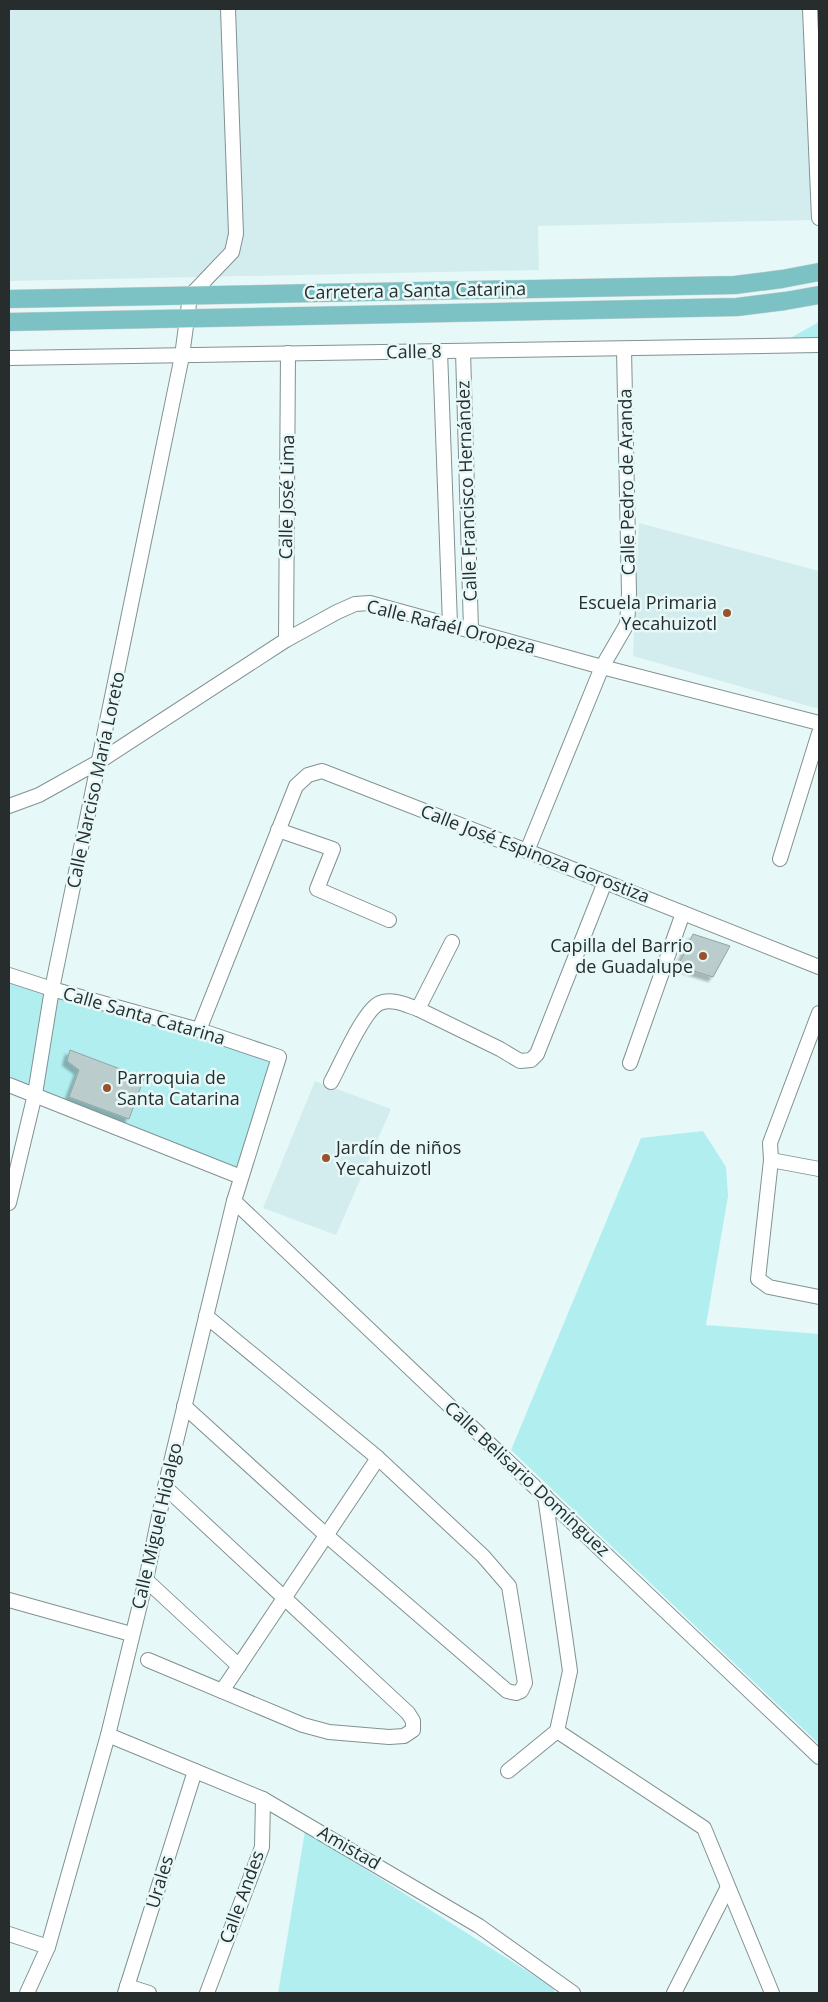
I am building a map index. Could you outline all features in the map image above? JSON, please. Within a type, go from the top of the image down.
[{"type":"main road","name":"Carretera a Santa Catarina","points":[[9,299],[735,285],[782,280],[819,272]]},
{"type":"main road","name":"Carretera a Santa Catarina","points":[[9,322],[737,307],[785,302],[819,295]]},
{"type":"street","points":[[190,296],[232,252],[236,234],[228,9]]},
{"type":"street","points":[[810,9],[819,218]]},
{"type":"street","name":"Calle Narciso María Loreto","points":[[9,1203],[34,1094],[52,989],[182,356],[190,296]]},
{"type":"street","name":"Calle 8","points":[[9,358],[819,345]]},
{"type":"street","name":"Calle Pedro de Aranda","points":[[528,850],[602,667],[627,624],[629,593],[624,349]]},
{"type":"street","name":"Calle Francisco Hernández","points":[[463,351],[471,630]]},
{"type":"street","name":"Calle Francisco Hernández","points":[[440,352],[450,624]]},
{"type":"street","name":"Calle José Lima","points":[[286,640],[288,353]]},
{"type":"street","name":"Calle Rafaél Oropeza","points":[[9,806],[39,795],[100,761],[286,640],[355,604],[370,603],[602,667],[819,723]]},
{"type":"street","points":[[780,859],[819,733]]},
{"type":"street","name":"Calle José Espinoza Gorostiza","points":[[199,1030],[296,786],[308,775],[322,771],[528,850],[819,968]]},
{"type":"street","points":[[278,830],[333,849],[317,889],[389,920]]},
{"type":"street","points":[[331,1082],[368,1012],[379,1003],[392,1001],[418,1009],[500,1048],[520,1062],[531,1060],[537,1054],[606,882]]},
{"type":"street","points":[[630,1063],[683,913]]},
{"type":"street","points":[[418,1009],[452,942]]},
{"type":"street","name":"Calle Santa Catarina","points":[[9,975],[199,1030],[279,1057]]},
{"type":"street","points":[[819,1013],[770,1143],[771,1160],[758,1279],[769,1287],[819,1297]]},
{"type":"street","name":"Calle Miguel Hidalgo","points":[[27,1993],[48,1947],[108,1735],[131,1634],[146,1580],[184,1406],[234,1201],[279,1057]]},
{"type":"street","points":[[9,1085],[241,1177]]},
{"type":"street","points":[[771,1160],[819,1169]]},
{"type":"street","name":"Calle Belisario Domínguez","points":[[234,1201],[819,1756]]},
{"type":"street","points":[[184,1406],[326,1535],[507,1691],[516,1693],[521,1691],[525,1683],[509,1586],[483,1556],[378,1458],[206,1316]]},
{"type":"street","points":[[222,1691],[378,1458]]},
{"type":"street","points":[[148,1660],[303,1726],[329,1732],[389,1737],[404,1736],[413,1730],[413,1721],[408,1713],[165,1487]]},
{"type":"street","points":[[508,1771],[557,1731],[570,1671],[545,1496]]},
{"type":"street","points":[[146,1580],[239,1666]]},
{"type":"street","points":[[9,1600],[131,1634]]},
{"type":"street","points":[[557,1731],[704,1828],[772,1993]]},
{"type":"street","name":"Amistad","points":[[108,1735],[263,1799],[479,1926],[573,1993]]},
{"type":"street","name":"Urales","points":[[126,1989],[194,1771]]},
{"type":"street","name":"Calle Andes","points":[[207,1993],[262,1847],[263,1799]]},
{"type":"street","points":[[674,1993],[728,1887]]},
{"type":"street","points":[[9,1934],[48,1947]]},
{"type":"street","points":[[126,1989],[149,1993]]},
{"type":"shaded area","points":[[9,9],[819,9],[819,218],[815,220],[538,226],[539,270],[9,281]]},
{"type":"shaded area","points":[[819,322],[819,345],[776,346]]},
{"type":"shaded area","name":"Escuela Primaria Yecahuizotl","points":[[639,523],[819,571],[819,709],[633,656]]},
{"type":"shaded area","points":[[9,978],[51,990],[30,1093],[9,1086]]},
{"type":"shaded area","points":[[53,993],[279,1057],[243,1169],[32,1096]]},
{"type":"shaded area","name":"Jardín de niños Yecahuizotl","points":[[315,1081],[391,1109],[336,1235],[263,1208]]},
{"type":"shaded area","points":[[703,1131],[726,1167],[728,1196],[706,1325],[819,1334],[819,1744],[511,1450],[641,1138]]},
{"type":"shaded area","points":[[305,1831],[554,1988],[554,1993],[278,1993]]},
{"type":"building","name":"Capilla del Barrio de Guadalupe","points":[[693,934],[730,946],[713,977],[678,966]]},
{"type":"building","name":"Parroquia de Santa Catarina","points":[[70,1050],[144,1078],[129,1119],[69,1097],[79,1070],[67,1061]]},
{"type":"place","name":"Escuela Primaria Yecahuizotl","points":[[727,613]]},
{"type":"place","name":"Capilla del Barrio de Guadalupe","points":[[703,956]]},
{"type":"place","name":"Parroquia de Santa Catarina","points":[[107,1088]]},
{"type":"place","name":"Jardín de niños Yecahuizotl","points":[[326,1158]]}]
